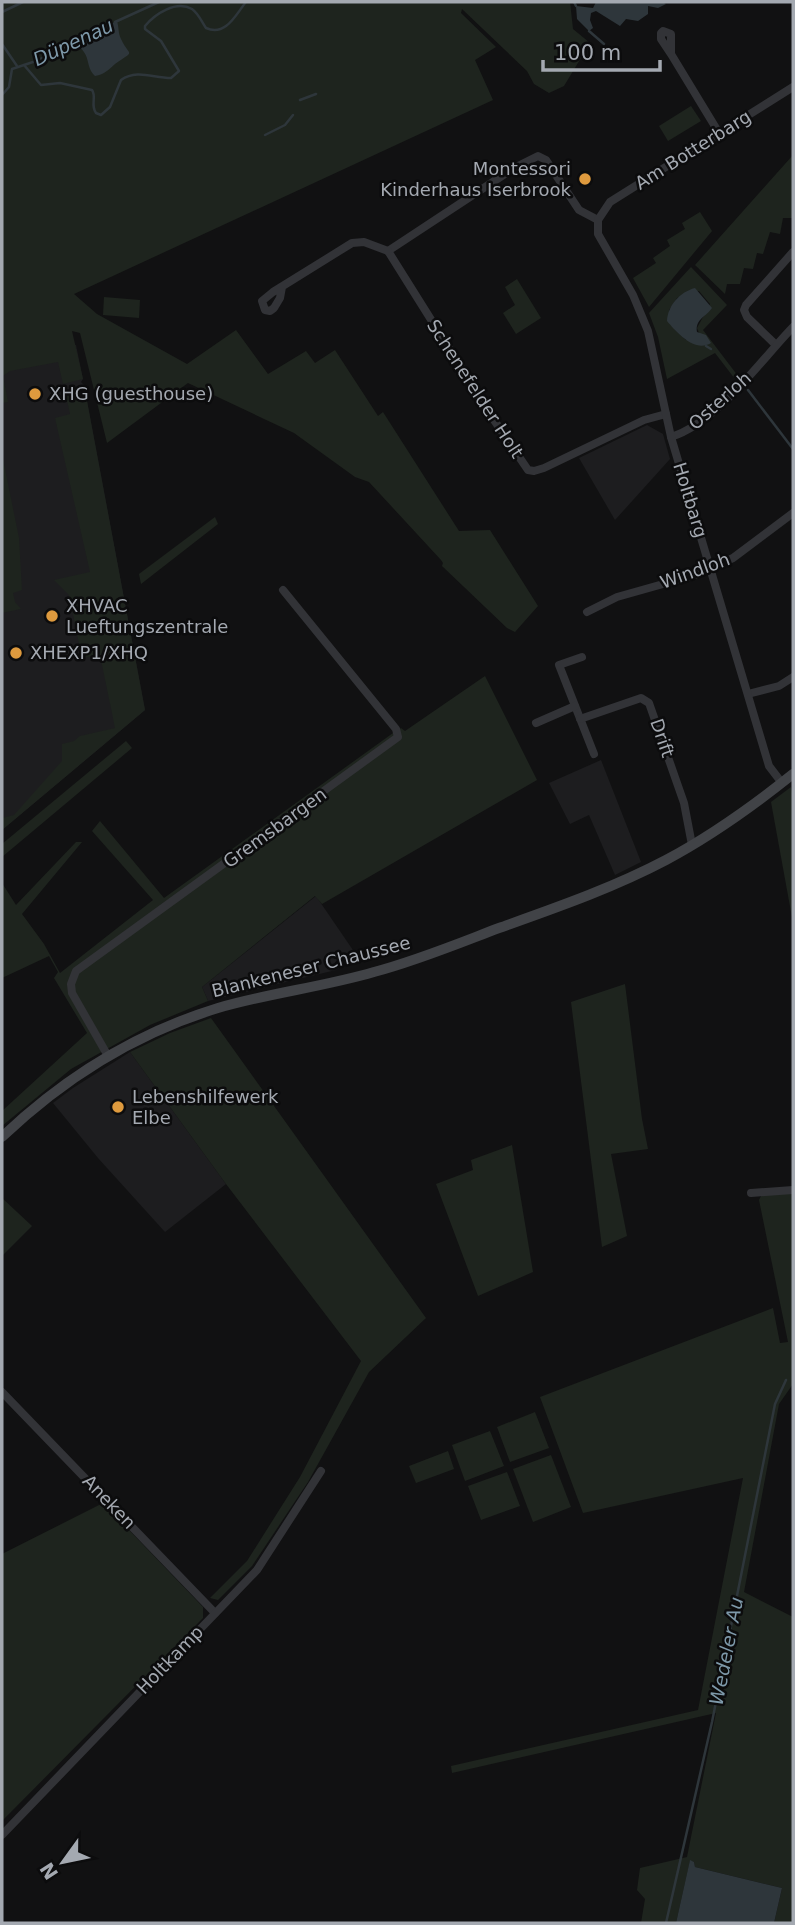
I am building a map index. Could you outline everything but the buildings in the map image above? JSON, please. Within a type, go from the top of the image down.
[{"type":"main road","name":"Blankeneser Chaussee","points":[[2,1137],[69,1080],[108,1056],[167,1026],[220,1007],[360,976],[422,957],[595,892],[646,870],[692,845],[723,826],[793,774]]},
{"type":"street","points":[[671,54],[719,133]]},
{"type":"street","name":"Am Botterbarg","points":[[598,220],[610,202],[793,87]]},
{"type":"street","points":[[282,287],[352,243],[364,242],[388,251],[520,164],[538,156],[546,160],[581,213],[598,220]]},
{"type":"street","name":"Holtbarg","points":[[598,220],[600,240],[633,295],[648,331],[671,437],[769,766],[782,783]]},
{"type":"street","name":"Schenefelder Holt","points":[[388,251],[528,470],[544,468],[644,420],[666,414]]},
{"type":"street","points":[[776,345],[747,317],[744,310],[793,253]]},
{"type":"street","name":"Osterloh","points":[[671,437],[691,428],[739,389],[793,327]]},
{"type":"street","name":"Windloh","points":[[587,612],[617,597],[695,575],[738,555],[793,513]]},
{"type":"street","name":"Gremsbargen","points":[[108,1056],[72,993],[71,984],[76,971],[398,737],[396,729],[282,590]]},
{"type":"street","points":[[582,657],[559,666],[594,754]]},
{"type":"street","points":[[748,694],[779,686],[793,677]]},
{"type":"street","name":"Drift","points":[[580,719],[631,699],[641,698],[649,703],[684,803],[692,845]]},
{"type":"street","points":[[536,723],[575,706]]},
{"type":"street","points":[[751,1193],[793,1190]]},
{"type":"street","name":"Aneken","points":[[2,1392],[215,1613]]},
{"type":"street","name":"Holtkamp","points":[[2,1835],[257,1570],[321,1471]]},
{"type":"shaded area","points":[[2,2],[570,2],[573,29],[590,43],[564,86],[549,93],[534,84],[527,71],[462,9],[461,13],[496,47],[475,60],[493,100],[74,294],[97,314],[187,364],[236,330],[268,374],[306,351],[315,363],[335,350],[378,416],[383,412],[459,531],[490,530],[538,606],[515,632],[507,628],[442,566],[441,560],[369,482],[355,477],[294,433],[188,383],[107,443],[80,333],[72,331],[83,379],[63,384],[58,362],[10,371],[3,376],[8,402],[2,403]]},
{"type":"shaded area","points":[[596,2],[666,4],[658,8],[648,6],[648,14],[638,21],[626,19],[620,26],[596,11],[591,13],[593,28],[589,31],[577,19],[576,6],[593,8]]},
{"type":"shaded area","points":[[117,21],[120,37],[129,53],[106,72],[95,76],[84,52],[74,43]]},
{"type":"shaded area","points":[[691,106],[701,121],[668,141],[659,126]]},
{"type":"shaded area","points":[[793,155],[793,218],[783,218],[780,234],[770,232],[763,254],[757,253],[753,269],[744,268],[740,284],[727,284],[725,294],[695,265]]},
{"type":"shaded area","points":[[700,212],[712,231],[649,307],[633,278],[656,263],[653,258],[670,246],[667,240],[685,229],[682,223]]},
{"type":"shaded area","points":[[691,267],[727,305],[703,330],[738,376],[735,379],[715,353],[667,379],[658,337],[649,313]],"holes":[[[699,291],[710,304],[697,328],[699,333],[686,340],[675,330],[669,310],[677,298]]]},
{"type":"shaded area","points":[[517,279],[541,318],[516,334],[503,313],[515,305],[505,287]]},
{"type":"shaded area","points":[[695,288],[712,308],[699,321],[697,328],[697,332],[706,335],[711,343],[705,345],[693,344],[667,321],[676,300]]},
{"type":"shaded area","points":[[104,297],[140,300],[139,318],[103,315]]},
{"type":"shaded area","points":[[2,321],[76,345],[145,710],[2,830]]},
{"type":"shaded area","points":[[84,385],[145,710],[2,830],[2,818],[14,815],[62,761],[62,744],[74,741],[80,736],[115,728],[100,655],[82,658],[69,595],[54,580],[90,572],[55,418],[70,414],[65,391]]},
{"type":"shaded area","points":[[647,425],[663,434],[670,459],[615,520],[579,458]]},
{"type":"shaded area","points":[[2,454],[19,538],[22,590],[13,593],[15,602],[21,609],[2,613]]},
{"type":"shaded area","points":[[215,517],[218,524],[141,584],[139,574]]},
{"type":"shaded area","points":[[485,676],[537,780],[322,904],[315,896],[202,987],[208,1001],[150,1025],[71,1069],[2,1126],[2,1111],[87,1033],[54,978],[58,972],[49,956],[2,978],[2,883],[16,905],[76,842],[82,842],[22,914],[44,944],[60,973],[153,900],[92,831],[100,821],[164,898],[393,733],[401,728],[405,731]]},
{"type":"shaded area","points":[[126,741],[132,748],[2,857],[2,844]]},
{"type":"shaded area","points":[[601,760],[641,862],[615,875],[589,815],[570,824],[549,783]]},
{"type":"shaded area","points":[[791,787],[793,798],[793,923],[771,802]]},
{"type":"shaded area","points":[[316,896],[357,956],[336,970],[208,1001],[202,987]]},
{"type":"shaded area","points":[[625,984],[648,1149],[611,1154],[627,1236],[602,1247],[571,1002]]},
{"type":"shaded area","points":[[211,1018],[426,1318],[369,1372],[308,1482],[252,1566],[218,1600],[210,1598],[247,1561],[300,1477],[361,1361],[226,1184],[130,1052]]},
{"type":"shaded area","points":[[130,1052],[226,1184],[165,1232],[53,1103]]},
{"type":"shaded area","points":[[512,1145],[533,1272],[478,1296],[436,1184],[473,1170],[471,1160]]},
{"type":"shaded area","points":[[793,1193],[793,1384],[779,1404],[744,1592],[793,1617],[793,1923],[774,1923],[782,1888],[695,1867],[694,1862],[690,1861],[676,1923],[641,1923],[645,1899],[637,1890],[640,1868],[687,1857],[716,1713],[452,1773],[451,1766],[698,1710],[743,1478],[583,1513],[540,1397],[773,1308],[780,1343],[788,1342],[759,1200],[762,1194]]},
{"type":"shaded area","points":[[2,1198],[32,1226],[2,1256]]},
{"type":"shaded area","points":[[535,1412],[549,1448],[510,1462],[497,1427]]},
{"type":"shaded area","points":[[490,1431],[504,1466],[465,1481],[452,1445]]},
{"type":"shaded area","points":[[448,1451],[454,1469],[416,1483],[409,1466]]},
{"type":"shaded area","points":[[551,1455],[571,1507],[533,1522],[513,1469]]},
{"type":"shaded area","points":[[507,1472],[520,1506],[481,1520],[468,1486]]},
{"type":"shaded area","points":[[103,1503],[203,1607],[203,1618],[2,1821],[2,1554]]},
{"type":"shaded area","points":[[690,1860],[695,1867],[782,1888],[774,1923],[676,1923]]},
{"type":"waterway","points":[[2,12],[23,2]]},
{"type":"waterway","name":"Düpenau","points":[[115,22],[159,2]]},
{"type":"waterway","name":"Düpenau","points":[[24,65],[41,85],[60,83],[92,90],[94,110],[101,115],[110,107],[121,80],[133,75],[171,78],[179,71],[161,41],[145,29],[154,17],[173,7],[186,7],[196,13],[206,28],[213,30],[230,23],[246,2]]},
{"type":"waterway","points":[[574,2],[576,6]]},
{"type":"waterway","name":"Düpenau","points":[[2,95],[9,87],[12,69],[36,61],[109,25]]},
{"type":"waterway","points":[[589,31],[604,44]]},
{"type":"waterway","points":[[2,44],[17,66]]},
{"type":"waterway","points":[[300,100],[316,94]]},
{"type":"waterway","points":[[265,135],[285,125],[293,115]]},
{"type":"waterway","points":[[706,346],[711,349]]},
{"type":"waterway","points":[[748,390],[793,449]]},
{"type":"waterway","name":"Wedeler Au","points":[[666,1923],[712,1722],[775,1404],[786,1380]]},
{"type":"place","name":"Montessori Kinderhaus Iserbrook","points":[[585,179]]},
{"type":"place","name":"XHG (guesthouse)","points":[[35,394]]},
{"type":"place","name":"XHVAC Lueftungszentrale","points":[[52,616]]},
{"type":"place","name":"XHEXP1/XHQ","points":[[16,653]]},
{"type":"place","name":"Lebenshilfewerk Elbe","points":[[118,1107]]}]
